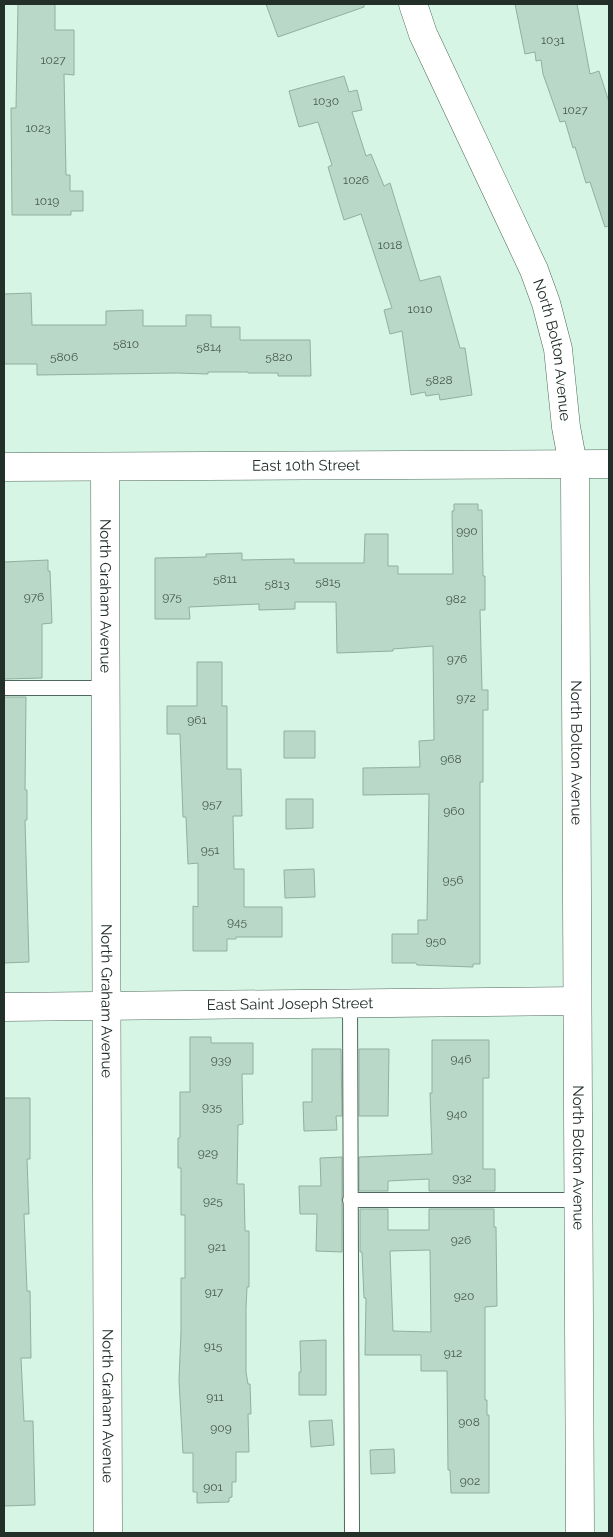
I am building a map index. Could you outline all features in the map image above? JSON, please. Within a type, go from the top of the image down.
[{"type":"street","name":"North Bolton Avenue","points":[[413,4],[423,34],[534,270],[546,303],[558,349],[566,426],[573,464],[576,495],[580,1533]]},
{"type":"street","name":"East 10th Street","points":[[4,468],[609,464]]},
{"type":"street","name":"North Graham Avenue","points":[[105,468],[108,1533]]},
{"type":"street","name":"East Saint Joseph Street","points":[[4,1007],[577,1001]]},
{"type":"lane","points":[[4,688],[106,688]]},
{"type":"lane","points":[[350,1003],[352,1533]]},
{"type":"lane","points":[[350,1200],[578,1200]]},
{"type":"building","points":[[18,4],[55,4],[55,30],[74,30],[74,75],[64,74],[66,175],[70,175],[70,191],[83,191],[83,211],[71,211],[71,215],[12,215],[11,108],[16,108]]},
{"type":"building","points":[[266,4],[364,4],[364,7],[278,37]]},
{"type":"building","points":[[515,4],[577,4],[590,74],[599,71],[609,102],[609,226],[605,227],[590,182],[586,183],[565,121],[560,122],[543,74],[541,60],[536,61],[535,52],[525,54]]},
{"type":"building","points":[[344,76],[349,92],[357,90],[362,110],[352,112],[366,156],[371,154],[384,186],[390,183],[420,281],[440,276],[460,348],[465,348],[472,395],[440,400],[439,394],[426,396],[425,392],[411,395],[402,331],[390,334],[384,310],[392,308],[361,214],[344,220],[328,167],[332,165],[318,122],[299,127],[289,91]]},
{"type":"building","points":[[31,293],[32,325],[106,325],[106,311],[143,310],[143,326],[186,326],[186,315],[211,315],[211,327],[240,327],[240,340],[310,340],[311,376],[278,376],[278,373],[248,372],[37,375],[37,364],[4,364],[4,294]]},
{"type":"building","points":[[454,504],[478,504],[478,510],[482,510],[483,576],[485,576],[485,610],[480,610],[482,690],[488,690],[488,710],[483,710],[483,782],[480,782],[480,964],[473,964],[473,967],[392,963],[392,934],[418,934],[418,920],[427,920],[429,794],[363,795],[363,768],[420,767],[419,741],[434,740],[433,646],[393,649],[393,651],[337,653],[336,602],[295,602],[295,609],[259,610],[259,604],[189,607],[190,619],[155,619],[155,558],[206,557],[206,554],[242,553],[242,560],[294,559],[294,563],[364,563],[365,534],[388,534],[388,566],[398,566],[398,574],[453,574],[452,511],[454,511]]},
{"type":"building","points":[[48,560],[52,623],[42,624],[42,678],[4,679],[4,562]]},
{"type":"building","points":[[197,662],[222,662],[222,706],[227,706],[227,769],[241,769],[242,816],[233,816],[234,869],[244,869],[244,907],[282,907],[282,937],[236,937],[236,939],[227,939],[227,951],[193,951],[193,906],[198,907],[198,863],[188,864],[186,817],[183,817],[180,734],[167,734],[167,706],[197,706]]},
{"type":"building","points":[[4,697],[26,697],[25,790],[27,790],[27,820],[25,820],[29,962],[4,963]]},
{"type":"building","points":[[284,731],[315,731],[315,758],[284,758]]},
{"type":"building","points":[[286,799],[313,799],[313,828],[286,829]]},
{"type":"building","points":[[314,869],[315,897],[285,898],[284,870]]},
{"type":"building","points":[[190,1037],[211,1037],[211,1043],[253,1043],[253,1074],[242,1074],[243,1124],[238,1125],[237,1184],[244,1184],[245,1231],[249,1231],[246,1372],[248,1384],[250,1384],[251,1414],[248,1414],[249,1452],[236,1452],[236,1482],[232,1482],[232,1497],[229,1498],[229,1502],[197,1503],[197,1492],[193,1492],[193,1453],[183,1453],[179,1380],[181,1278],[185,1278],[185,1215],[181,1215],[181,1168],[178,1168],[178,1138],[180,1138],[180,1092],[190,1092]]},
{"type":"building","points":[[432,1040],[489,1040],[489,1078],[483,1078],[483,1169],[495,1169],[495,1191],[429,1191],[429,1179],[388,1181],[388,1191],[359,1191],[359,1157],[432,1154],[430,1093],[432,1093]]},
{"type":"building","points":[[312,1049],[341,1049],[342,1116],[336,1116],[337,1130],[304,1131],[303,1102],[312,1102]]},
{"type":"building","points":[[359,1049],[389,1049],[388,1116],[359,1116]]},
{"type":"building","points":[[4,1098],[30,1098],[30,1159],[27,1159],[29,1214],[24,1214],[27,1291],[30,1291],[31,1358],[21,1358],[24,1421],[33,1421],[35,1505],[4,1506]]},
{"type":"building","points":[[342,1157],[342,1252],[316,1251],[317,1214],[300,1214],[299,1186],[321,1186],[320,1158]]},
{"type":"building","points":[[360,1209],[388,1209],[388,1230],[429,1230],[429,1209],[494,1209],[497,1306],[485,1307],[485,1400],[487,1400],[487,1415],[489,1415],[489,1493],[451,1493],[450,1470],[448,1470],[447,1371],[421,1371],[421,1355],[365,1355],[366,1298],[364,1298],[362,1252],[360,1252]],"holes":[[[430,1250],[431,1332],[393,1331],[390,1251]]]},
{"type":"building","points":[[326,1340],[326,1395],[299,1395],[299,1372],[301,1372],[300,1341]]},
{"type":"building","points":[[332,1420],[334,1445],[311,1447],[309,1421]]},
{"type":"building","points":[[394,1449],[395,1473],[371,1474],[370,1450]]}]
